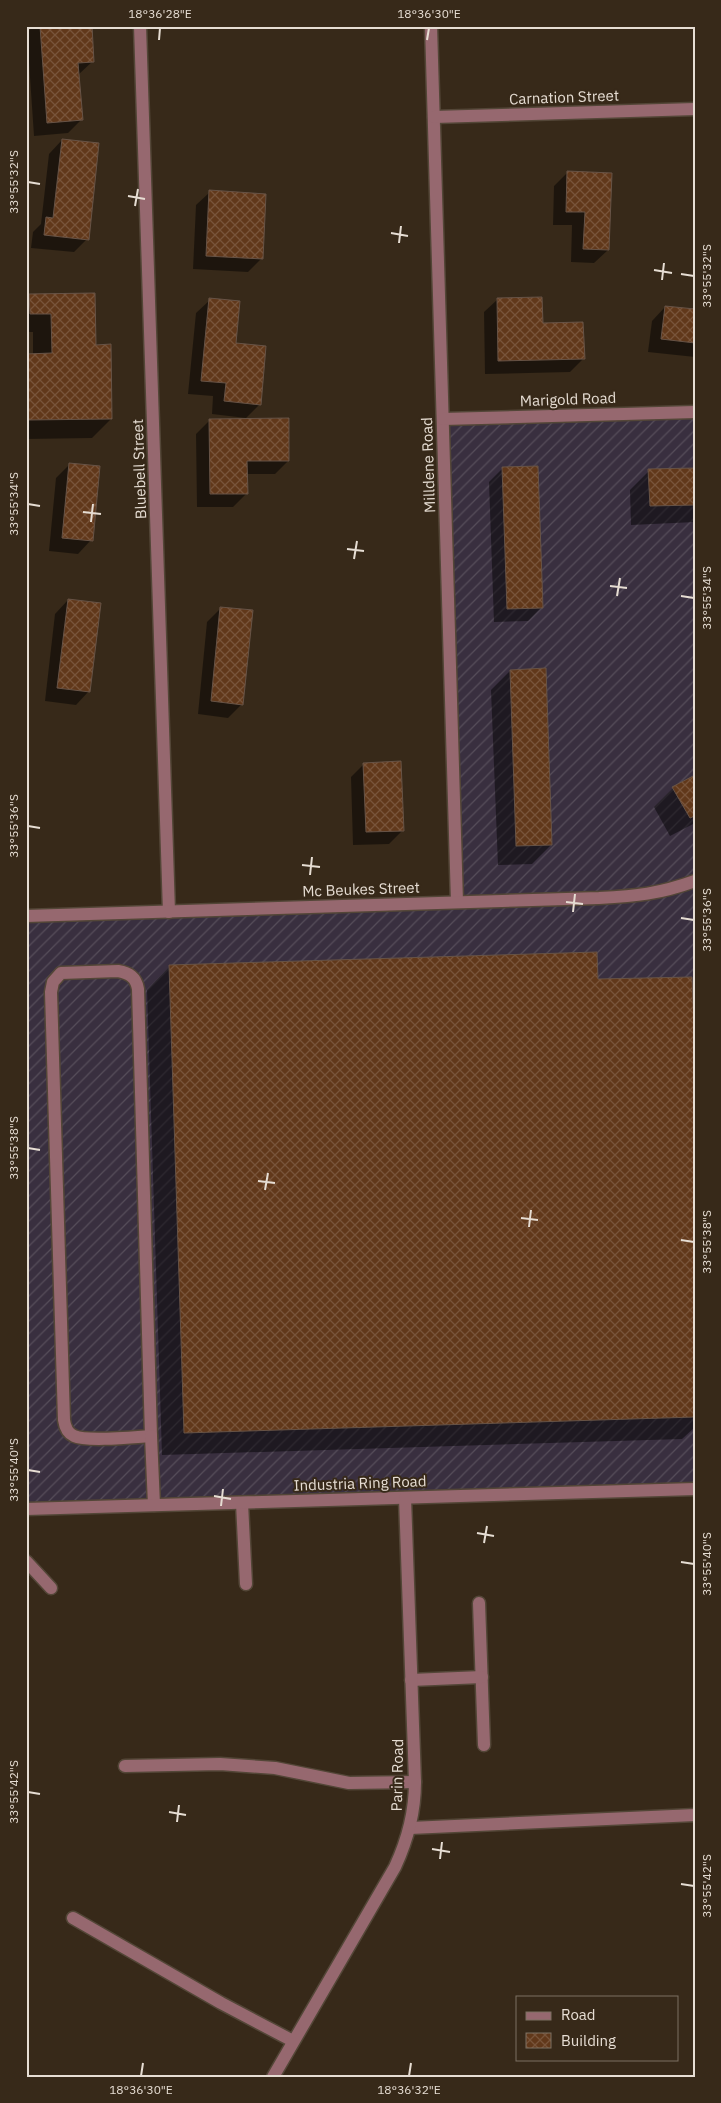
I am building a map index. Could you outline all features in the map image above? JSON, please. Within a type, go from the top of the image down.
[{"type":"street","name":"Bluebell Street","points":[[140,26],[169,912]]},
{"type":"street","name":"Milldene Road","points":[[431,26],[457,902]]},
{"type":"street","name":"Carnation Street","points":[[434,117],[695,109]]},
{"type":"street","name":"Marigold Road","points":[[443,419],[695,412]]},
{"type":"street","name":"Mc Beukes Street","points":[[26,916],[647,895],[672,890],[695,881]]},
{"type":"street","points":[[151,1436],[84,1438],[72,1436],[65,1426],[51,992],[53,982],[61,973],[125,972],[137,984],[154,1506]]},
{"type":"street","name":"Industria Ring Road","points":[[26,1509],[695,1489]]},
{"type":"street","name":"Parin Road","points":[[273,2077],[395,1867],[410,1828],[415,1805],[415,1782],[405,1498]]},
{"type":"street","points":[[242,1503],[246,1584]]},
{"type":"street","points":[[26,1561],[51,1588]]},
{"type":"street","points":[[479,1603],[484,1745]]},
{"type":"street","points":[[411,1680],[482,1677]]},
{"type":"street","points":[[125,1766],[220,1764],[275,1768],[349,1783],[415,1782]]},
{"type":"street","points":[[410,1828],[695,1815]]},
{"type":"street","points":[[73,1918],[221,2003],[293,2041]]},
{"type":"shaded area","points":[[695,409],[695,1491],[26,1511],[26,918],[455,905],[441,417]]},
{"type":"building","points":[[40,26],[92,26],[94,62],[78,63],[83,120],[47,123]]},
{"type":"building","points":[[62,139],[99,143],[89,240],[44,235],[46,217],[53,218]]},
{"type":"building","points":[[567,171],[612,173],[609,250],[583,249],[585,212],[566,212]]},
{"type":"building","points":[[209,190],[266,194],[263,259],[206,256]]},
{"type":"building","points":[[95,293],[96,345],[111,344],[112,419],[26,420],[26,354],[52,353],[51,314],[30,314],[29,294]]},
{"type":"building","points":[[542,297],[543,323],[583,322],[585,359],[498,361],[497,298]]},
{"type":"building","points":[[209,298],[240,301],[236,343],[266,346],[261,405],[224,401],[226,383],[201,381]]},
{"type":"building","points":[[665,306],[695,309],[695,343],[661,339]]},
{"type":"building","points":[[289,418],[289,461],[247,461],[248,494],[210,494],[209,419]]},
{"type":"building","points":[[69,463],[100,466],[93,541],[62,538]]},
{"type":"building","points":[[538,466],[543,608],[507,609],[502,467]]},
{"type":"building","points":[[695,468],[695,505],[650,506],[648,469]]},
{"type":"building","points":[[68,599],[101,603],[90,692],[57,688]]},
{"type":"building","points":[[220,607],[253,610],[243,705],[211,701]]},
{"type":"building","points":[[546,668],[552,845],[516,846],[510,670]]},
{"type":"building","points":[[401,761],[404,831],[366,832],[363,763]]},
{"type":"building","points":[[695,775],[695,816],[690,818],[672,787]]},
{"type":"building","points":[[597,952],[598,979],[692,977],[695,1048],[695,1417],[184,1433],[169,965]]}]
